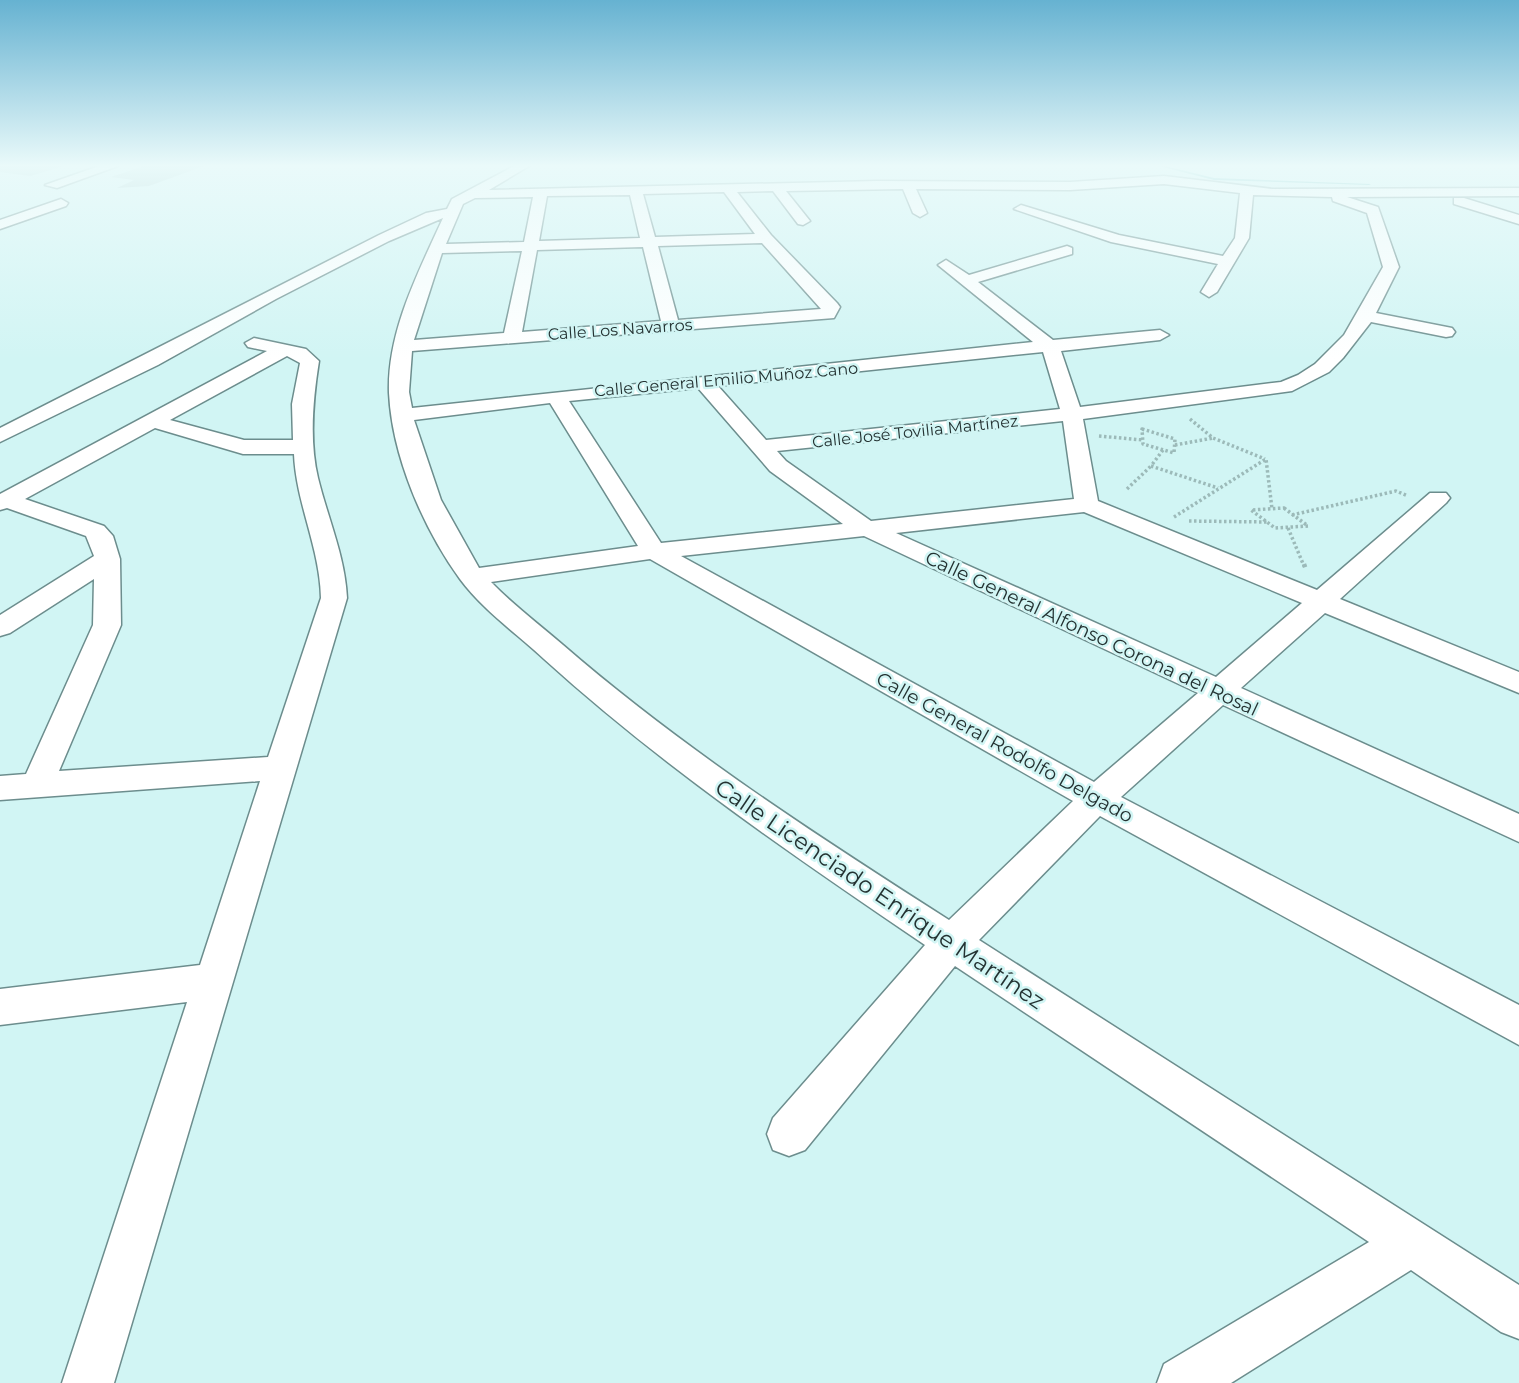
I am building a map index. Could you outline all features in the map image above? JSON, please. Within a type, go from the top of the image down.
[{"type":"street","points":[[0,436],[151,361],[270,295],[400,231]]},
{"type":"street","name":"Calle Licenciado Enrique Martínez","points":[[445,231],[402,346],[399,380],[402,415],[413,455],[443,528],[472,577],[657,741],[950,944],[1413,1242],[1519,1314]]},
{"type":"street","points":[[512,336],[533,231]]},
{"type":"street","points":[[648,231],[671,326]]},
{"type":"street","points":[[760,231],[766,239]]},
{"type":"street","points":[[1089,231],[1116,239],[1230,262]]},
{"type":"street","points":[[1209,292],[1230,262],[1243,231]]},
{"type":"street","name":"Calle José Tovilia Martínez","points":[[758,447],[1074,425],[1301,382],[1322,369],[1342,350],[1367,316],[1391,263],[1380,231]]},
{"type":"street","points":[[437,249],[766,239]]},
{"type":"street","name":"Calle Los Navarros","points":[[402,346],[512,336],[824,316],[831,312],[831,307],[766,239]]},
{"type":"street","points":[[966,281],[1067,251]]},
{"type":"street","points":[[946,265],[1051,348],[1074,425],[1087,505]]},
{"type":"street","points":[[1367,316],[1446,332]]},
{"type":"street","name":"Calle General Emilio Muñoz Cano","points":[[402,415],[556,396],[1160,335]]},
{"type":"street","points":[[88,1383],[334,598],[333,571],[306,475],[302,404],[310,361],[304,355],[254,343]]},
{"type":"street","points":[[3,502],[149,420],[284,350]]},
{"type":"street","name":"Calle General Alfonso Corona del Rosal","points":[[702,381],[758,447],[789,474],[864,527],[1519,829]]},
{"type":"street","name":"Calle General Rodolfo Delgado","points":[[556,396],[654,551],[1097,799],[1519,1026]]},
{"type":"street","points":[[149,420],[243,446],[305,447]]},
{"type":"street","points":[[789,1134],[950,944],[1097,799],[1435,501]]},
{"type":"street","points":[[3,502],[95,531],[103,541],[107,559],[109,614],[104,636],[36,786]]},
{"type":"street","points":[[472,577],[654,551],[1087,505],[1519,683]]},
{"type":"street","points":[[0,627],[107,559]]},
{"type":"street","points":[[0,788],[281,768]]},
{"type":"street","points":[[0,1007],[215,981]]},
{"type":"street","points":[[1183,1383],[1413,1242]]},
{"type":"path","points":[[1188,417],[1213,438],[1266,459]]},
{"type":"path","points":[[1161,424],[1162,435]]},
{"type":"path","points":[[1074,425],[1143,440]]},
{"type":"path","points":[[1142,429],[1162,435],[1175,439],[1174,453],[1143,444],[1142,429]]},
{"type":"path","points":[[1175,445],[1213,438]]},
{"type":"path","points":[[1127,489],[1163,450]]},
{"type":"path","points":[[1266,459],[1173,517],[1184,522],[1267,522]]},
{"type":"path","points":[[1266,459],[1272,509]]},
{"type":"path","points":[[1151,466],[1219,489]]},
{"type":"path","points":[[1292,515],[1396,491],[1435,501]]},
{"type":"path","points":[[1284,508],[1292,515],[1308,526],[1276,528],[1251,510],[1284,508]]},
{"type":"path","points":[[1289,528],[1320,603]]}]
